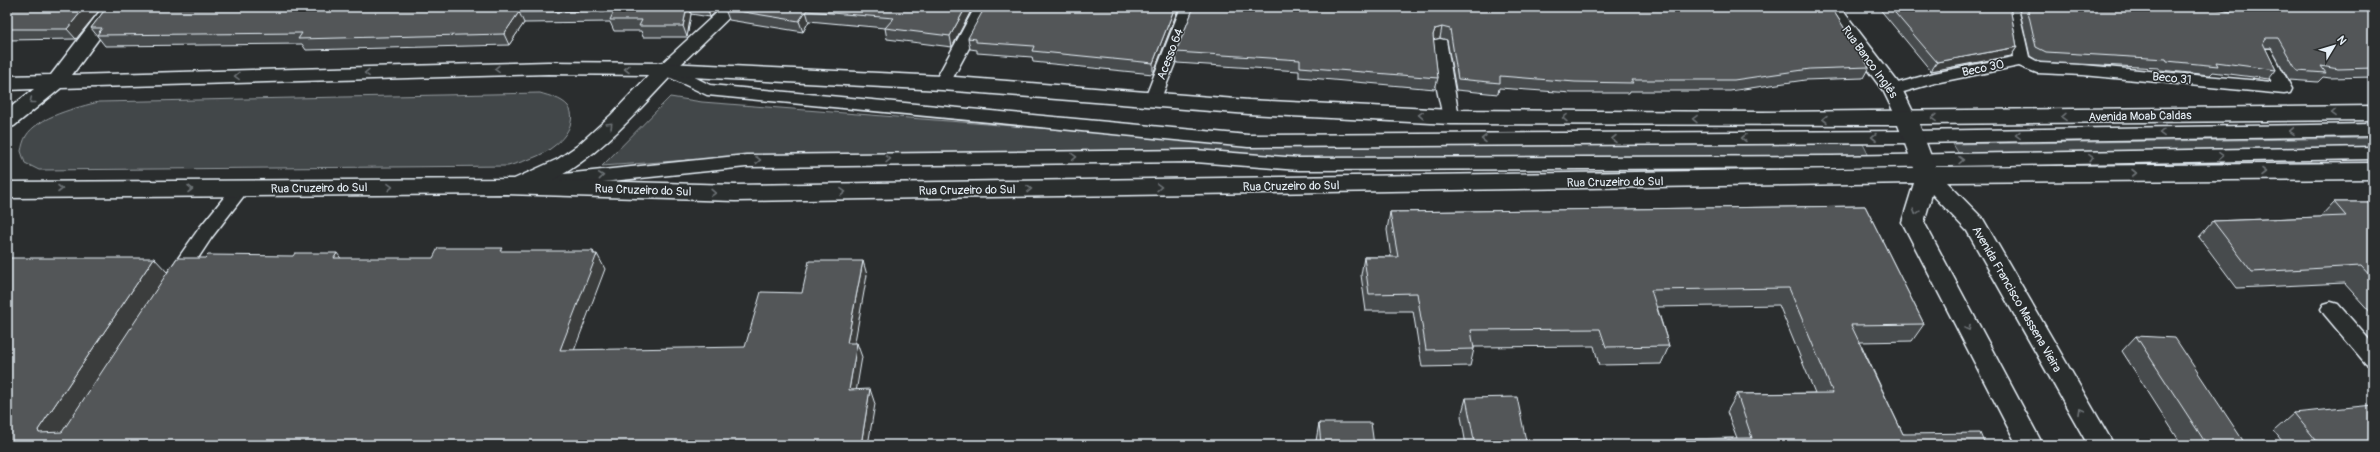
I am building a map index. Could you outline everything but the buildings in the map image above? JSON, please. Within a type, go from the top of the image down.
[{"type":"main road","points":[[7,121],[57,81],[113,7]]},
{"type":"main road","name":"Rua Banco Inglês","points":[[1830,7],[1893,90],[1910,128],[1924,168]]},
{"type":"main road","points":[[7,83],[548,68],[666,69],[942,83],[1152,101],[1450,117],[1910,128]]},
{"type":"main road","points":[[506,186],[534,179],[562,167],[586,150],[666,69]]},
{"type":"main road","name":"Avenida Moab Caldas","points":[[1910,128],[2373,113]]},
{"type":"main road","points":[[2030,445],[1913,222],[1924,168],[2373,171]]},
{"type":"main road","name":"Rua Cruzeiro do Sul","points":[[10,188],[240,189],[506,186],[735,193],[1823,179],[1924,168]]},
{"type":"main road","name":"Avenida Francisco Massena Vieira","points":[[1924,168],[1975,225],[2101,445]]},
{"type":"lane","points":[[732,7],[666,69],[707,90],[1248,141],[1910,128],[2373,130]]},
{"type":"lane","points":[[942,83],[983,7]]},
{"type":"lane","name":"Acesso 64","points":[[1152,101],[1189,7]]},
{"type":"lane","name":"Beco 30","points":[[1893,90],[1934,78],[2021,60],[2014,15],[2008,7]]},
{"type":"lane","points":[[2192,7],[2224,15],[2228,7]]},
{"type":"lane","points":[[1440,44],[1440,56],[1450,117]]},
{"type":"lane","name":"Beco 31","points":[[2021,60],[2038,68],[2083,70],[2284,88],[2265,53]]},
{"type":"lane","points":[[7,87],[57,81]]},
{"type":"lane","points":[[506,186],[746,161],[1195,156],[1299,164],[1924,168],[2373,153]]},
{"type":"lane","points":[[164,294],[206,232],[240,189]]},
{"type":"lane","points":[[2331,309],[2373,358]]},
{"type":"shaded area","points":[[540,93],[558,99],[568,106],[572,117],[569,128],[558,143],[549,150],[532,158],[508,166],[39,170],[25,163],[21,151],[26,136],[31,129],[39,123],[59,114],[99,102]]},
{"type":"shaded area","points":[[670,97],[702,102],[1284,147],[1863,144],[1869,156],[1303,160],[748,156],[602,166]]},
{"type":"shaded area","points":[[2373,138],[2373,148],[1959,154],[1953,144]]}]
